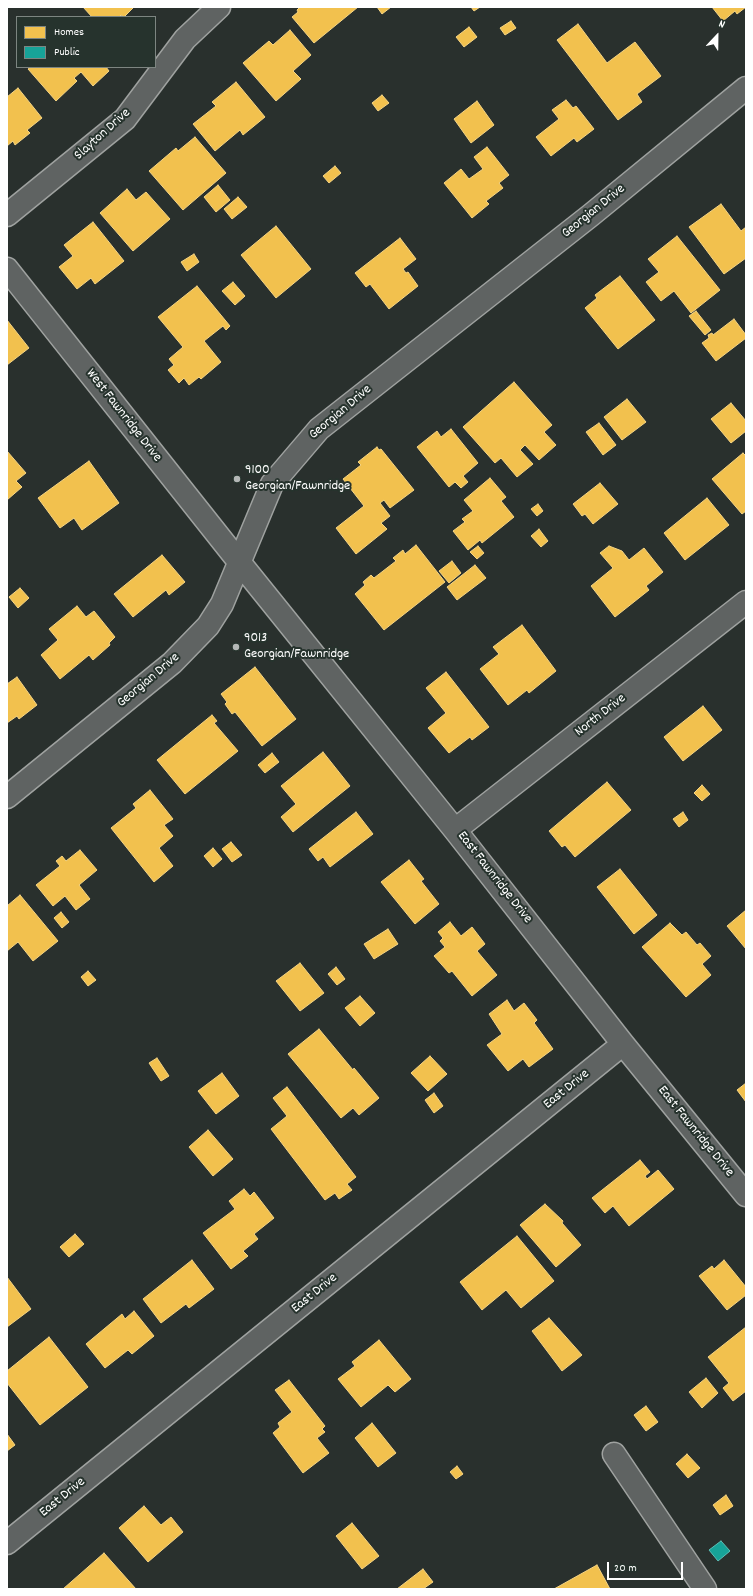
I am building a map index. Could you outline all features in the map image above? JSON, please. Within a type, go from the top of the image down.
[{"type":"street","name":"Slayton Drive","points":[[7,215],[125,120],[185,39],[219,7]]},
{"type":"street","name":"Georgian Drive","points":[[7,797],[172,663],[208,626],[222,604],[272,484],[318,429],[590,215],[746,88]]},
{"type":"street","name":"West Fawnridge Drive","points":[[7,269],[240,563]]},
{"type":"street","name":"East Fawnridge Drive","points":[[240,563],[455,830],[623,1044],[746,1196]]},
{"type":"street","name":"North Drive","points":[[455,830],[746,602]]},
{"type":"street","name":"East Drive","points":[[7,1543],[623,1044]]},
{"type":"street","points":[[614,1454],[705,1589]]},
{"type":"building: Homes","points":[[83,7],[134,7],[125,16],[91,16]]},
{"type":"building: Homes","points":[[300,7],[358,7],[314,43],[292,17],[298,12],[297,10]]},
{"type":"building: Homes","points":[[377,7],[391,7],[382,14]]},
{"type":"building: Homes","points":[[471,7],[480,7],[474,11]]},
{"type":"building: Homes","points":[[712,7],[746,7],[737,14],[735,11],[723,21]]},
{"type":"building: Homes","points":[[511,21],[516,28],[505,35],[500,28]]},
{"type":"building: Homes","points":[[578,24],[607,63],[635,42],[661,76],[637,94],[642,102],[618,120],[557,40]]},
{"type":"building: Homes","points":[[469,27],[477,37],[464,47],[456,37]]},
{"type":"building: Homes","points":[[290,30],[311,55],[293,71],[301,79],[276,101],[243,63],[269,41],[273,45]]},
{"type":"building: Homes","points":[[107,68],[109,71],[93,86],[81,72],[74,78],[77,81],[56,101],[28,69]]},
{"type":"building: Homes","points":[[236,82],[265,117],[243,135],[240,130],[215,151],[193,124],[216,106],[212,102]]},
{"type":"building: Homes","points":[[18,88],[42,118],[27,130],[30,133],[15,145],[13,141],[7,146],[7,97]]},
{"type":"building: Homes","points":[[382,95],[389,103],[378,111],[372,103]]},
{"type":"building: Homes","points":[[566,100],[573,108],[576,106],[594,129],[577,142],[574,138],[551,156],[536,137],[559,119],[552,110]]},
{"type":"building: Homes","points":[[477,101],[494,125],[471,143],[454,119]]},
{"type":"building: Homes","points":[[195,137],[226,173],[183,210],[149,171],[176,148],[178,151]]},
{"type":"building: Homes","points":[[487,147],[509,175],[499,183],[503,188],[486,201],[489,204],[472,218],[444,183],[461,169],[469,179],[483,169],[474,157]]},
{"type":"building: Homes","points":[[335,166],[341,173],[329,183],[323,176]]},
{"type":"building: Homes","points":[[218,185],[230,200],[216,212],[204,197]]},
{"type":"building: Homes","points":[[127,189],[136,200],[146,192],[170,219],[133,251],[100,213]]},
{"type":"building: Homes","points":[[238,197],[247,207],[232,219],[224,209]]},
{"type":"building: Homes","points":[[721,204],[741,231],[746,227],[746,258],[724,274],[689,227]]},
{"type":"building: Homes","points":[[93,222],[124,261],[95,284],[91,278],[77,289],[59,267],[73,256],[64,245]]},
{"type":"building: Homes","points":[[276,226],[311,269],[276,298],[241,255]]},
{"type":"building: Homes","points":[[677,236],[720,290],[691,313],[674,291],[661,301],[646,282],[659,272],[648,259]]},
{"type":"building: Homes","points":[[400,238],[416,259],[403,269],[406,273],[408,272],[418,286],[389,309],[370,284],[366,287],[355,273]]},
{"type":"building: Homes","points":[[194,254],[199,262],[187,271],[181,262]]},
{"type":"building: Homes","points":[[620,276],[655,320],[618,349],[585,308],[597,298],[595,295]]},
{"type":"building: Homes","points":[[233,282],[245,296],[235,305],[222,291]]},
{"type":"building: Homes","points":[[197,286],[230,326],[226,330],[223,326],[204,341],[221,362],[201,379],[199,377],[189,385],[184,378],[179,383],[168,370],[174,365],[169,359],[183,347],[158,317]]},
{"type":"building: Homes","points":[[696,311],[711,330],[705,335],[689,316]]},
{"type":"building: Homes","points":[[734,319],[746,335],[746,338],[716,361],[702,343],[709,338],[708,335],[712,333],[713,335]]},
{"type":"building: Homes","points":[[7,320],[29,348],[7,365]]},
{"type":"building: Homes","points":[[514,382],[552,425],[544,432],[556,445],[539,460],[525,445],[520,450],[533,464],[517,477],[501,458],[495,463],[463,427]]},
{"type":"building: Homes","points":[[627,399],[646,422],[622,440],[604,417]]},
{"type":"building: Homes","points":[[731,403],[746,421],[746,431],[731,443],[711,419]]},
{"type":"building: Homes","points":[[599,423],[616,445],[603,455],[586,432]]},
{"type":"building: Homes","points":[[451,429],[478,463],[463,476],[468,482],[461,488],[455,482],[449,487],[417,447],[437,431],[441,437]]},
{"type":"building: Homes","points":[[377,447],[379,450],[381,449],[414,490],[390,508],[384,500],[380,503],[390,516],[381,523],[387,529],[356,554],[336,528],[364,506],[343,479],[361,465],[358,462]]},
{"type":"building: Homes","points":[[7,451],[26,473],[16,481],[22,487],[7,500]]},
{"type":"building: Homes","points":[[743,453],[746,456],[746,511],[742,514],[712,479]]},
{"type":"building: Homes","points":[[89,461],[119,503],[82,530],[74,518],[60,528],[38,498]]},
{"type":"building: Homes","points":[[490,478],[506,497],[501,501],[514,517],[482,543],[480,540],[468,550],[453,531],[465,522],[462,519],[473,511],[464,500]]},
{"type":"building: Homes","points":[[600,483],[618,504],[593,524],[585,514],[582,516],[573,504]]},
{"type":"building: Homes","points":[[707,498],[729,525],[685,560],[664,533]]},
{"type":"building: Homes","points":[[538,504],[543,511],[537,516],[531,509]]},
{"type":"building: Homes","points":[[539,529],[548,541],[541,547],[531,536]]},
{"type":"building: Homes","points":[[416,545],[445,582],[384,630],[355,594],[365,585],[363,582],[371,575],[374,578],[396,561],[393,558],[403,550],[405,554]]},
{"type":"building: Homes","points":[[478,546],[484,553],[477,559],[470,552]]},
{"type":"building: Homes","points":[[609,546],[622,551],[629,560],[644,548],[663,572],[646,586],[649,590],[615,617],[591,586],[613,568],[600,553]]},
{"type":"building: Homes","points":[[162,555],[185,582],[169,595],[166,590],[133,617],[114,594]]},
{"type":"building: Homes","points":[[452,561],[461,573],[449,583],[439,571]]},
{"type":"building: Homes","points":[[475,565],[486,578],[457,600],[447,587]]},
{"type":"building: Homes","points":[[20,588],[29,598],[18,608],[9,597]]},
{"type":"building: Homes","points":[[77,606],[86,617],[94,611],[115,637],[109,643],[110,645],[93,660],[89,655],[60,679],[41,655],[58,640],[49,629]]},
{"type":"building: Homes","points":[[522,625],[556,671],[529,693],[527,690],[508,705],[480,669],[499,654],[493,647]]},
{"type":"building: Homes","points":[[255,667],[296,719],[262,746],[235,712],[232,714],[225,704],[227,702],[221,694]]},
{"type":"building: Homes","points":[[446,672],[489,727],[472,740],[470,737],[449,753],[428,728],[446,713],[426,688]]},
{"type":"building: Homes","points":[[17,677],[37,705],[19,719],[17,716],[7,723],[7,684]]},
{"type":"building: Homes","points":[[703,706],[722,730],[683,761],[664,737]]},
{"type":"building: Homes","points":[[212,715],[217,721],[214,723],[238,751],[185,794],[157,760]]},
{"type":"building: Homes","points":[[323,752],[350,786],[293,832],[281,817],[296,804],[281,786]]},
{"type":"building: Homes","points":[[272,753],[279,762],[265,773],[258,765]]},
{"type":"building: Homes","points":[[607,782],[631,810],[575,857],[565,845],[562,847],[549,831]]},
{"type":"building: Homes","points":[[702,785],[710,794],[702,801],[694,793]]},
{"type":"building: Homes","points":[[150,790],[173,819],[164,825],[173,836],[159,848],[173,866],[154,882],[111,828],[136,808],[133,804]]},
{"type":"building: Homes","points":[[356,812],[373,834],[330,867],[323,857],[318,861],[309,849]]},
{"type":"building: Homes","points":[[683,812],[688,820],[679,827],[673,819]]},
{"type":"building: Homes","points":[[231,842],[242,855],[232,862],[222,849]]},
{"type":"building: Homes","points":[[213,848],[222,859],[213,867],[204,856]]},
{"type":"building: Homes","points":[[80,850],[97,870],[79,885],[90,899],[76,910],[65,896],[53,906],[36,885],[60,866],[56,861],[62,856],[66,861]]},
{"type":"building: Homes","points":[[409,860],[424,879],[421,881],[439,904],[415,924],[381,882]]},
{"type":"building: Homes","points":[[620,869],[657,915],[634,934],[597,887]]},
{"type":"building: Homes","points":[[20,895],[58,941],[33,961],[18,942],[7,951],[7,906]]},
{"type":"building: Homes","points":[[746,910],[746,949],[727,926]]},
{"type":"building: Homes","points":[[61,912],[69,922],[62,928],[54,918]]},
{"type":"building: Homes","points":[[450,922],[461,936],[472,927],[485,944],[477,951],[497,975],[472,996],[452,971],[449,973],[434,956],[445,947],[440,941],[443,938],[438,932]]},
{"type":"building: Homes","points":[[670,923],[682,935],[686,932],[697,945],[700,943],[711,956],[702,964],[711,975],[686,997],[642,947]]},
{"type":"building: Homes","points":[[388,929],[398,944],[374,959],[364,944]]},
{"type":"building: Homes","points":[[300,963],[324,993],[300,1011],[276,981]]},
{"type":"building: Homes","points":[[336,967],[345,979],[337,985],[328,974]]},
{"type":"building: Homes","points":[[88,971],[96,980],[88,986],[81,977]]},
{"type":"building: Homes","points":[[360,996],[375,1013],[360,1026],[345,1008]]},
{"type":"building: Homes","points":[[507,1000],[514,1011],[524,1003],[537,1020],[534,1023],[553,1049],[529,1067],[523,1059],[508,1071],[487,1045],[502,1034],[489,1014]]},
{"type":"building: Homes","points":[[319,1029],[353,1070],[354,1068],[379,1098],[359,1115],[353,1108],[341,1118],[288,1054]]},
{"type":"building: Homes","points":[[430,1056],[447,1074],[428,1091],[411,1073]]},
{"type":"building: Homes","points":[[157,1058],[169,1076],[161,1081],[149,1063]]},
{"type":"building: Homes","points":[[222,1073],[239,1096],[216,1114],[198,1091]]},
{"type":"building: Homes","points":[[746,1083],[746,1102],[737,1090]]},
{"type":"building: Homes","points":[[287,1087],[356,1177],[347,1184],[352,1190],[339,1199],[335,1193],[325,1200],[271,1129],[287,1116],[273,1098]]},
{"type":"building: Homes","points":[[434,1093],[443,1106],[434,1113],[425,1100]]},
{"type":"building: Homes","points":[[208,1130],[233,1159],[213,1176],[189,1147]]},
{"type":"building: Homes","points":[[640,1160],[650,1172],[645,1176],[647,1179],[658,1170],[674,1189],[629,1226],[613,1206],[605,1213],[592,1198]]},
{"type":"building: Homes","points":[[244,1189],[250,1196],[254,1192],[274,1218],[254,1234],[258,1239],[243,1251],[248,1256],[231,1269],[203,1233],[235,1209],[229,1201]]},
{"type":"building: Homes","points":[[545,1204],[563,1221],[562,1223],[581,1245],[556,1267],[520,1225]]},
{"type":"building: Homes","points":[[75,1234],[84,1244],[69,1257],[60,1247]]},
{"type":"building: Homes","points":[[517,1236],[554,1281],[521,1308],[506,1290],[482,1310],[460,1282]]},
{"type":"building: Homes","points":[[192,1260],[214,1289],[189,1308],[186,1304],[161,1323],[143,1299]]},
{"type":"building: Homes","points":[[724,1260],[746,1287],[746,1295],[727,1310],[699,1276],[712,1266],[714,1269]]},
{"type":"building: Homes","points":[[7,1277],[31,1309],[7,1327]]},
{"type":"building: Homes","points":[[134,1311],[154,1336],[132,1354],[128,1350],[105,1368],[86,1344],[122,1314],[125,1319]]},
{"type":"building: Homes","points":[[549,1318],[582,1355],[562,1371],[532,1331]]},
{"type":"building: Homes","points":[[746,1327],[746,1391],[733,1401],[723,1388],[729,1383],[708,1357]]},
{"type":"building: Homes","points":[[49,1337],[88,1387],[40,1425],[7,1383],[7,1371]]},
{"type":"building: Homes","points":[[379,1340],[411,1379],[395,1392],[388,1385],[361,1407],[338,1379],[355,1366],[352,1362]]},
{"type":"building: Homes","points":[[706,1378],[718,1393],[702,1408],[689,1392]]},
{"type":"building: Homes","points":[[289,1380],[325,1426],[322,1429],[325,1432],[317,1438],[329,1453],[303,1473],[273,1433],[280,1427],[278,1423],[292,1412],[275,1390]]},
{"type":"building: Homes","points":[[646,1406],[658,1422],[646,1431],[634,1415]]},
{"type":"building: Homes","points":[[372,1423],[396,1453],[378,1467],[355,1438]]},
{"type":"building: Homes","points":[[7,1434],[15,1445],[7,1451]]},
{"type":"building: Homes","points":[[687,1454],[700,1468],[688,1478],[676,1464]]},
{"type":"building: Homes","points":[[457,1466],[463,1474],[456,1479],[450,1472]]},
{"type":"building: Homes","points":[[726,1495],[733,1506],[720,1515],[713,1505]]},
{"type":"building: Homes","points":[[144,1506],[161,1525],[171,1517],[183,1532],[148,1562],[119,1528]]},
{"type":"building: Homes","points":[[352,1523],[379,1556],[362,1569],[336,1536]]},
{"type":"building: Homes","points":[[104,1553],[136,1589],[63,1589]]},
{"type":"building: Homes","points":[[597,1565],[610,1589],[554,1589]]},
{"type":"building: Homes","points":[[423,1569],[433,1582],[423,1589],[397,1589]]},
{"type":"building: Public","points":[[721,1541],[730,1551],[718,1561],[709,1550]]},
{"type":"place","name":"9100 Georgian/Fawnridge","points":[[237,479]]},
{"type":"place","name":"9013 Georgian/Fawnridge","points":[[236,647]]}]
